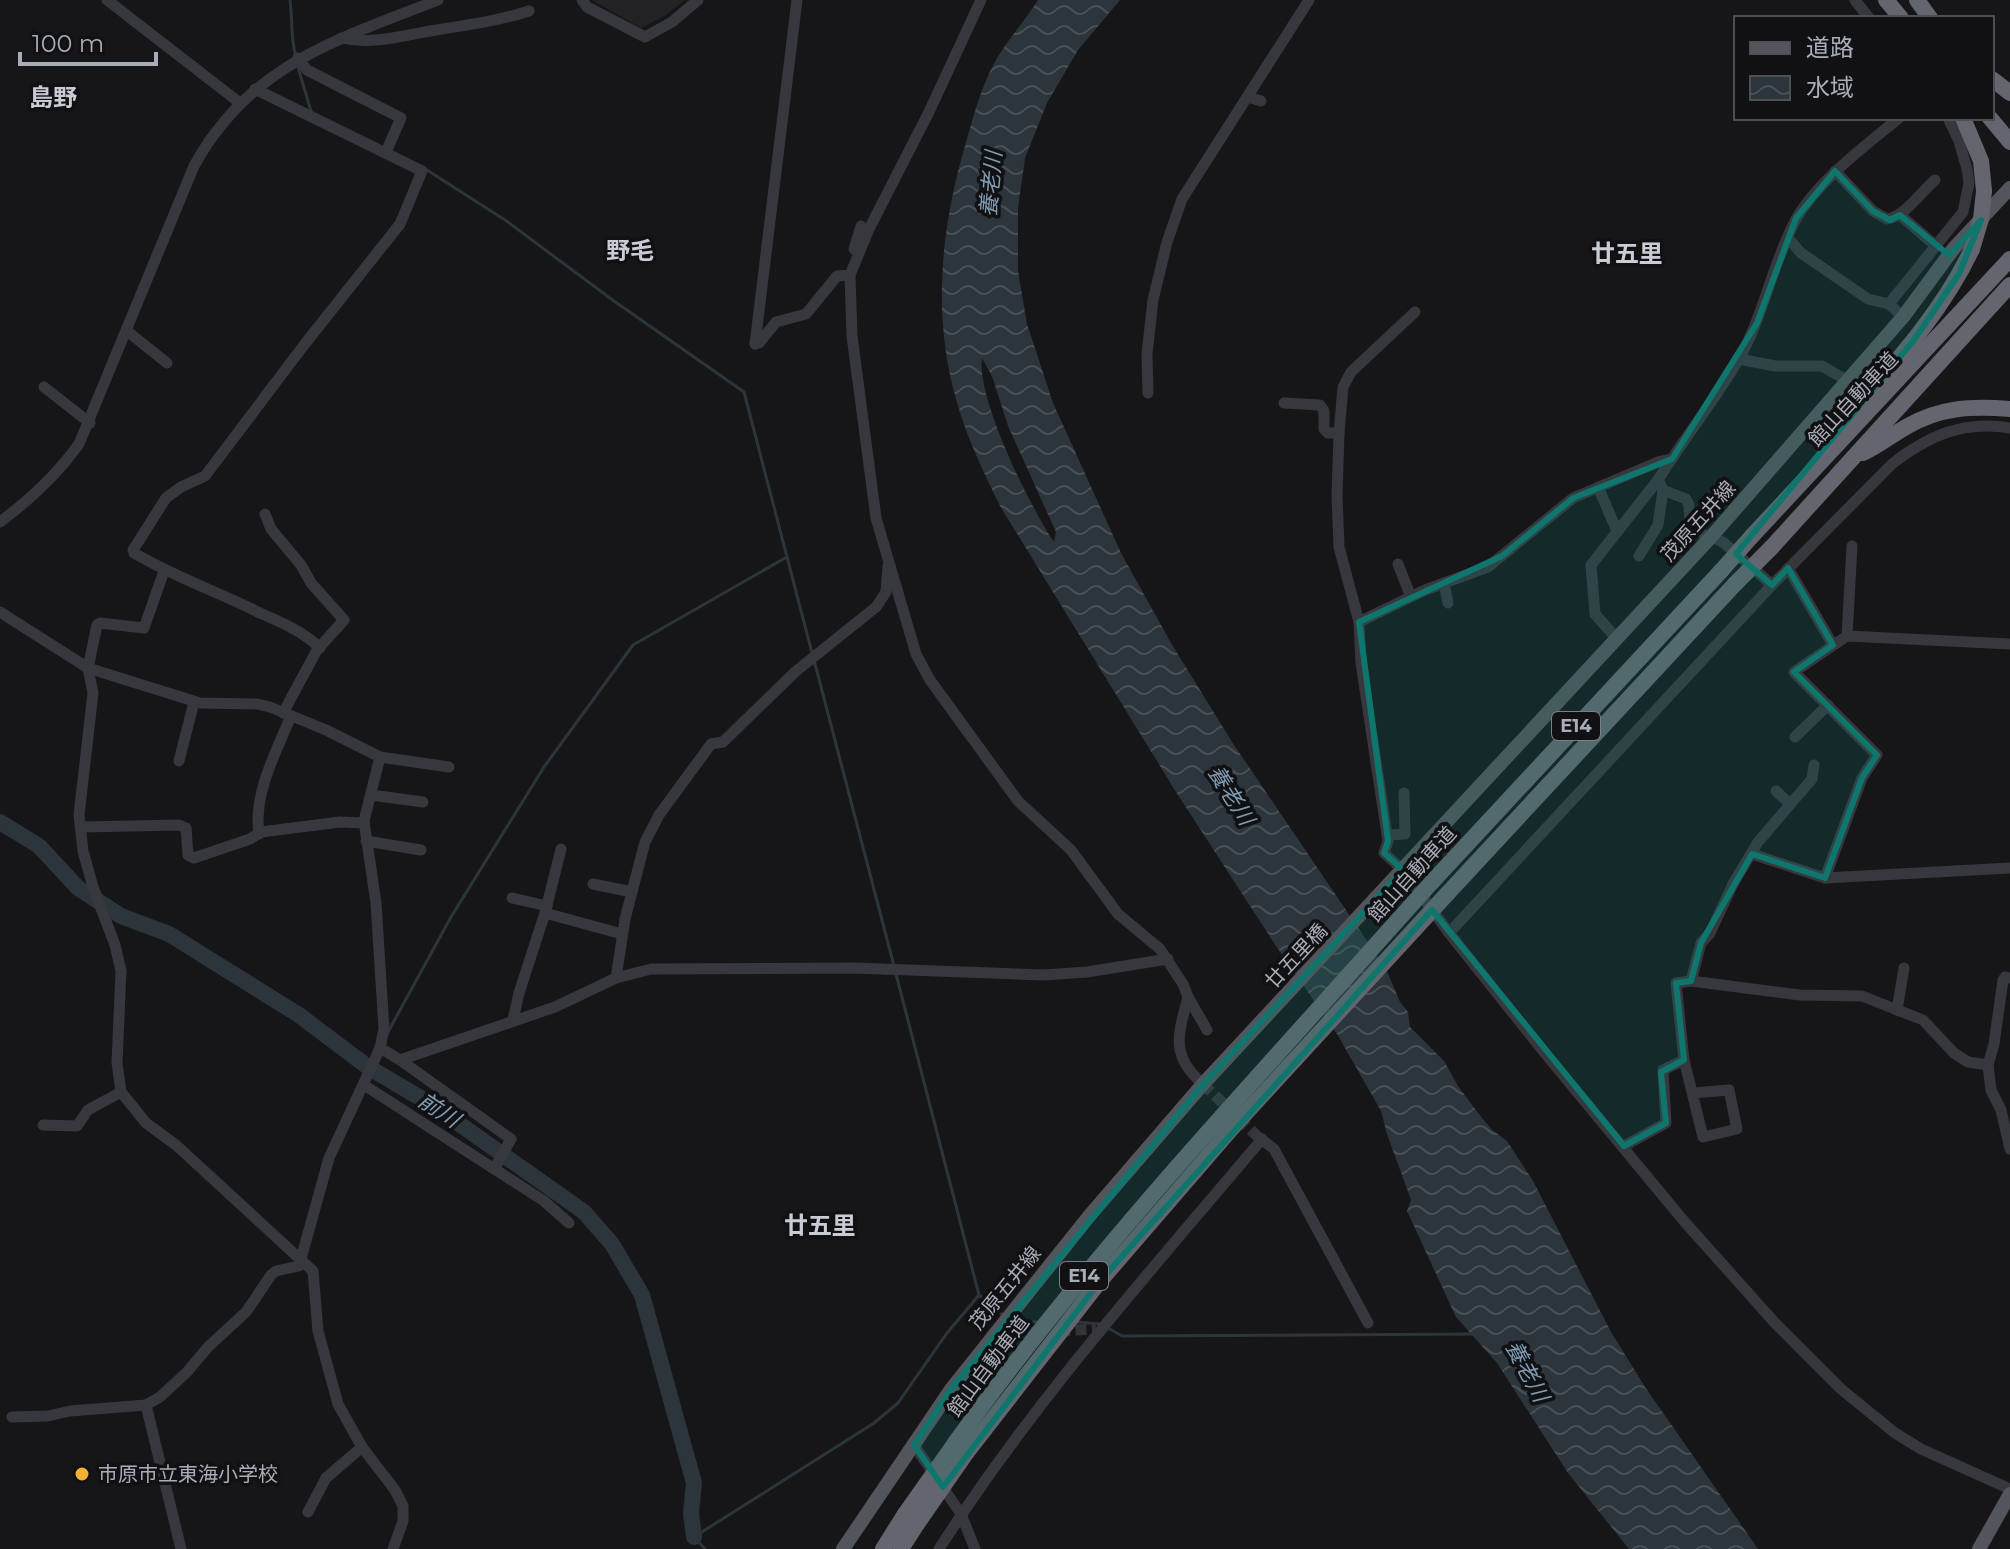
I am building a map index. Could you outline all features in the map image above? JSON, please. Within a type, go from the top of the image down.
[{"type":"highway","points":[[1886,0],[1899,16]]},
{"type":"highway","points":[[1994,81],[2010,93]]},
{"type":"highway","points":[[1994,109],[2010,129]]},
{"type":"highway","points":[[1752,536],[1771,507],[1914,340],[1952,286],[1972,249],[1981,219],[1984,191],[1981,161],[1964,120]]},
{"type":"highway","points":[[1992,120],[2010,142]]},
{"type":"highway","name":"館山自動車道","points":[[1227,1122],[1432,882],[2010,259]]},
{"type":"highway","name":"館山自動車道","points":[[883,1549],[911,1519],[961,1448],[995,1388],[1087,1272],[1771,548],[2010,285]]},
{"type":"highway","points":[[1851,458],[1935,414],[1964,407],[2010,409]]},
{"type":"highway","name":"館山自動車道","points":[[901,1549],[911,1519]]},
{"type":"main road","name":"茂原五井線","points":[[1403,870],[1711,537],[1903,317],[1954,248],[2010,188]]},
{"type":"main road","name":"廿五里橋","points":[[1218,1068],[1403,870]]},
{"type":"main road","name":"茂原五井線","points":[[843,1549],[952,1388],[1004,1332],[1090,1215],[1218,1068]]},
{"type":"main road","points":[[1979,1549],[2010,1492]]},
{"type":"street","points":[[107,0],[240,103]]},
{"type":"street","points":[[0,522],[59,473],[79,444],[194,166],[214,134],[240,103],[298,58],[438,0]]},
{"type":"street","points":[[582,0],[587,7],[645,37],[672,22],[698,0]]},
{"type":"street","points":[[797,0],[755,344],[776,322],[806,314],[840,274],[869,229],[928,114],[981,0]]},
{"type":"street","points":[[1148,393],[1147,354],[1153,300],[1170,231],[1187,188],[1309,0]]},
{"type":"street","points":[[1855,0],[1867,16]]},
{"type":"street","points":[[342,38],[358,42],[380,40],[495,22],[529,11]]},
{"type":"street","points":[[298,58],[307,70],[401,118],[386,152]]},
{"type":"street","points":[[255,89],[422,171],[400,224],[205,476],[166,498],[133,550],[164,571],[199,583],[286,625],[320,648]]},
{"type":"street","points":[[1248,97],[1261,101]]},
{"type":"street","points":[[1617,639],[1595,614],[1591,565],[1617,531],[1660,485],[1672,459],[1739,359],[1757,323],[1779,256],[1796,218],[1835,171],[1897,120]]},
{"type":"street","points":[[1889,304],[1963,212],[1969,183],[1959,141],[1949,120]]},
{"type":"street","points":[[1835,171],[1873,211],[1887,219],[1900,215],[1935,180]]},
{"type":"street","points":[[1900,215],[1936,246]]},
{"type":"street","points":[[861,226],[840,274],[852,336],[876,518],[916,654],[945,702],[1018,801],[1071,850],[1118,914],[1168,959],[1207,1030]]},
{"type":"street","points":[[1788,238],[1801,253],[1868,299],[1889,304],[1903,317]]},
{"type":"street","points":[[1415,312],[1351,372],[1343,387],[1339,433],[1339,547],[1359,622],[1361,663],[1387,835],[1384,853],[1403,870],[1544,1052],[1743,1289],[1841,1389],[1895,1433],[2010,1492]]},
{"type":"street","points":[[127,331],[167,363]]},
{"type":"street","points":[[1739,359],[1775,366],[1822,366],[1848,381]]},
{"type":"street","points":[[44,387],[90,423]]},
{"type":"street","points":[[1284,403],[1320,405],[1324,411],[1324,429],[1328,433],[1339,433]]},
{"type":"street","points":[[1449,933],[1788,568],[1892,464],[1913,448],[1955,428],[2010,428]]},
{"type":"street","points":[[1359,622],[1411,597],[1488,567],[1573,498],[1672,459]]},
{"type":"street","points":[[1660,485],[1686,499],[1693,528],[1723,542],[1772,585]]},
{"type":"street","points":[[1639,556],[1658,525],[1660,485]]},
{"type":"street","points":[[1598,487],[1617,531]]},
{"type":"street","points":[[259,834],[257,815],[262,792],[287,714],[320,648],[344,620],[311,583],[301,565],[271,529],[265,514]]},
{"type":"street","points":[[1847,636],[1852,546]]},
{"type":"street","points":[[616,978],[622,934],[645,842],[659,815],[711,744],[723,742],[795,672],[876,607],[886,592],[889,561]]},
{"type":"street","points":[[1398,564],[1411,597]]},
{"type":"street","points":[[1788,568],[1833,645]]},
{"type":"street","points":[[164,571],[144,628],[97,625],[88,668],[93,693],[81,794],[81,827],[83,851],[121,971],[117,1063],[121,1092],[146,1123],[176,1145],[313,1271],[318,1331],[338,1404],[362,1447],[395,1490],[403,1506],[403,1521],[393,1549]]},
{"type":"street","points":[[1444,583],[1448,603]]},
{"type":"street","points":[[0,612],[88,668],[194,702],[241,706],[257,704],[287,714],[380,757],[449,767]]},
{"type":"street","points":[[1825,878],[1862,778],[1877,755],[1794,672],[1847,636],[2010,644]]},
{"type":"street","points":[[179,761],[194,702]]},
{"type":"street","points":[[1795,737],[1828,705]]},
{"type":"street","points":[[12,1417],[146,1405],[178,1382],[208,1347],[236,1323],[271,1275],[299,1266],[329,1158],[380,1048],[384,1021],[376,903],[364,823],[380,757]]},
{"type":"street","points":[[1691,981],[1701,943],[1710,933],[1733,884],[1758,842],[1812,779],[1814,765]]},
{"type":"street","points":[[1776,791],[1790,804]]},
{"type":"street","points":[[1387,835],[1405,834],[1404,793]]},
{"type":"street","points":[[371,795],[423,802]]},
{"type":"street","points":[[81,827],[179,825],[186,828],[188,855],[194,858],[259,834],[340,822],[364,823]]},
{"type":"street","points":[[366,841],[421,850]]},
{"type":"street","points":[[513,1020],[561,849]]},
{"type":"street","points":[[1752,854],[1825,878],[2010,868]]},
{"type":"street","points":[[593,884],[632,892]]},
{"type":"street","points":[[512,898],[622,934]]},
{"type":"street","points":[[400,1060],[555,1007],[616,978],[651,969],[854,968],[1044,975],[1087,972],[1168,959]]},
{"type":"street","points":[[1897,1010],[1904,968]]},
{"type":"street","points":[[2010,978],[2003,980],[1988,1065],[1991,1090],[2001,1110],[2010,1149]]},
{"type":"street","points":[[1693,1093],[1729,1090],[1737,1129],[1703,1137],[1684,1060],[1676,983],[1691,981],[1800,995],[1862,996],[1923,1020],[1954,1053],[1968,1062],[1988,1065]]},
{"type":"street","points":[[1188,997],[1177,1038],[1180,1058],[1203,1084]]},
{"type":"street","points":[[380,1048],[511,1139],[495,1168]]},
{"type":"street","points":[[1624,1146],[1666,1123],[1663,1070],[1684,1060]]},
{"type":"street","points":[[364,1085],[544,1201],[569,1223]]},
{"type":"street","points":[[43,1125],[77,1126],[88,1110],[121,1092]]},
{"type":"street","points":[[939,1549],[961,1514],[1099,1330],[1259,1137],[1274,1149],[1368,1323]]},
{"type":"street","points":[[146,1405],[181,1549]]},
{"type":"street","points":[[914,1445],[961,1514],[975,1549]]},
{"type":"street","points":[[308,1512],[326,1478],[362,1447]]},
{"type":"highlighted area","points":[[1835,171],[1873,211],[1890,220],[1900,215],[1949,255],[1981,220],[1959,274],[1914,340],[1736,554],[1772,585],[1788,568],[1833,645],[1794,672],[1877,755],[1862,778],[1825,878],[1752,854],[1701,943],[1691,981],[1676,983],[1684,1060],[1661,1072],[1666,1123],[1624,1146],[1432,910],[1100,1281],[943,1487],[914,1445],[952,1388],[1203,1084],[1403,870],[1384,853],[1388,841],[1359,622],[1502,556],[1573,498],[1672,459],[1757,323],[1796,218]]},
{"type":"shaded area","points":[[592,0],[685,0],[666,15],[641,28]]},
{"type":"water","name":"養老川","points":[[1038,0],[1120,0],[1078,50],[1047,103],[1025,158],[1018,208],[1018,271],[1027,324],[1053,403],[1121,553],[1171,643],[1232,742],[1386,969],[1400,1002],[1408,1012],[1410,1027],[1444,1061],[1458,1086],[1491,1129],[1507,1141],[1533,1181],[1611,1332],[1645,1387],[1758,1549],[1629,1549],[1568,1473],[1497,1363],[1456,1317],[1407,1211],[1411,1200],[1381,1111],[1337,1034],[1176,792],[987,480],[965,426],[949,367],[942,304],[945,240],[957,177],[982,91],[1001,52]],"holes":[[[982,358],[992,376],[1008,426],[1056,532],[1054,542],[1019,479],[996,424],[982,376]]]},
{"type":"waterway","points":[[290,0],[296,57]]},
{"type":"waterway","points":[[297,64],[311,111]]},
{"type":"waterway","points":[[427,170],[505,220],[744,392],[812,653]]},
{"type":"waterway","points":[[388,1032],[451,917],[544,767],[633,645],[787,557]]},
{"type":"waterway","points":[[814,660],[894,966]]},
{"type":"waterway","name":"前川","points":[[0,822],[39,846],[78,888],[121,916],[169,934],[299,1015],[368,1067],[434,1106],[584,1212],[612,1244],[642,1295],[694,1483],[691,1514],[694,1537]]},
{"type":"waterway","points":[[896,974],[979,1295],[1004,1316]]},
{"type":"waterway","points":[[705,1549],[694,1537],[874,1423],[898,1403],[947,1333],[979,1295]]},
{"type":"waterway","points":[[1013,1322],[1038,1322]]},
{"type":"waterway","points":[[1077,1322],[1101,1324]]},
{"type":"waterway","points":[[1108,1328],[1122,1336],[1474,1334]]},
{"type":"tunnel","points":[[1203,1084],[1256,1135]]},
{"type":"tunnel","points":[[1059,1331],[1096,1329]]},
{"type":"tunnel","points":[[1011,1334],[1042,1332]]},
{"type":"place","name":"市原市立東海小学校","points":[[82,1474]]},
{"type":"district","name":"島野","points":[[53,97]]},
{"type":"district","name":"野毛","points":[[630,250]]},
{"type":"district","name":"廿五里","points":[[1627,253]]},
{"type":"district","name":"廿五里","points":[[820,1225]]}]
